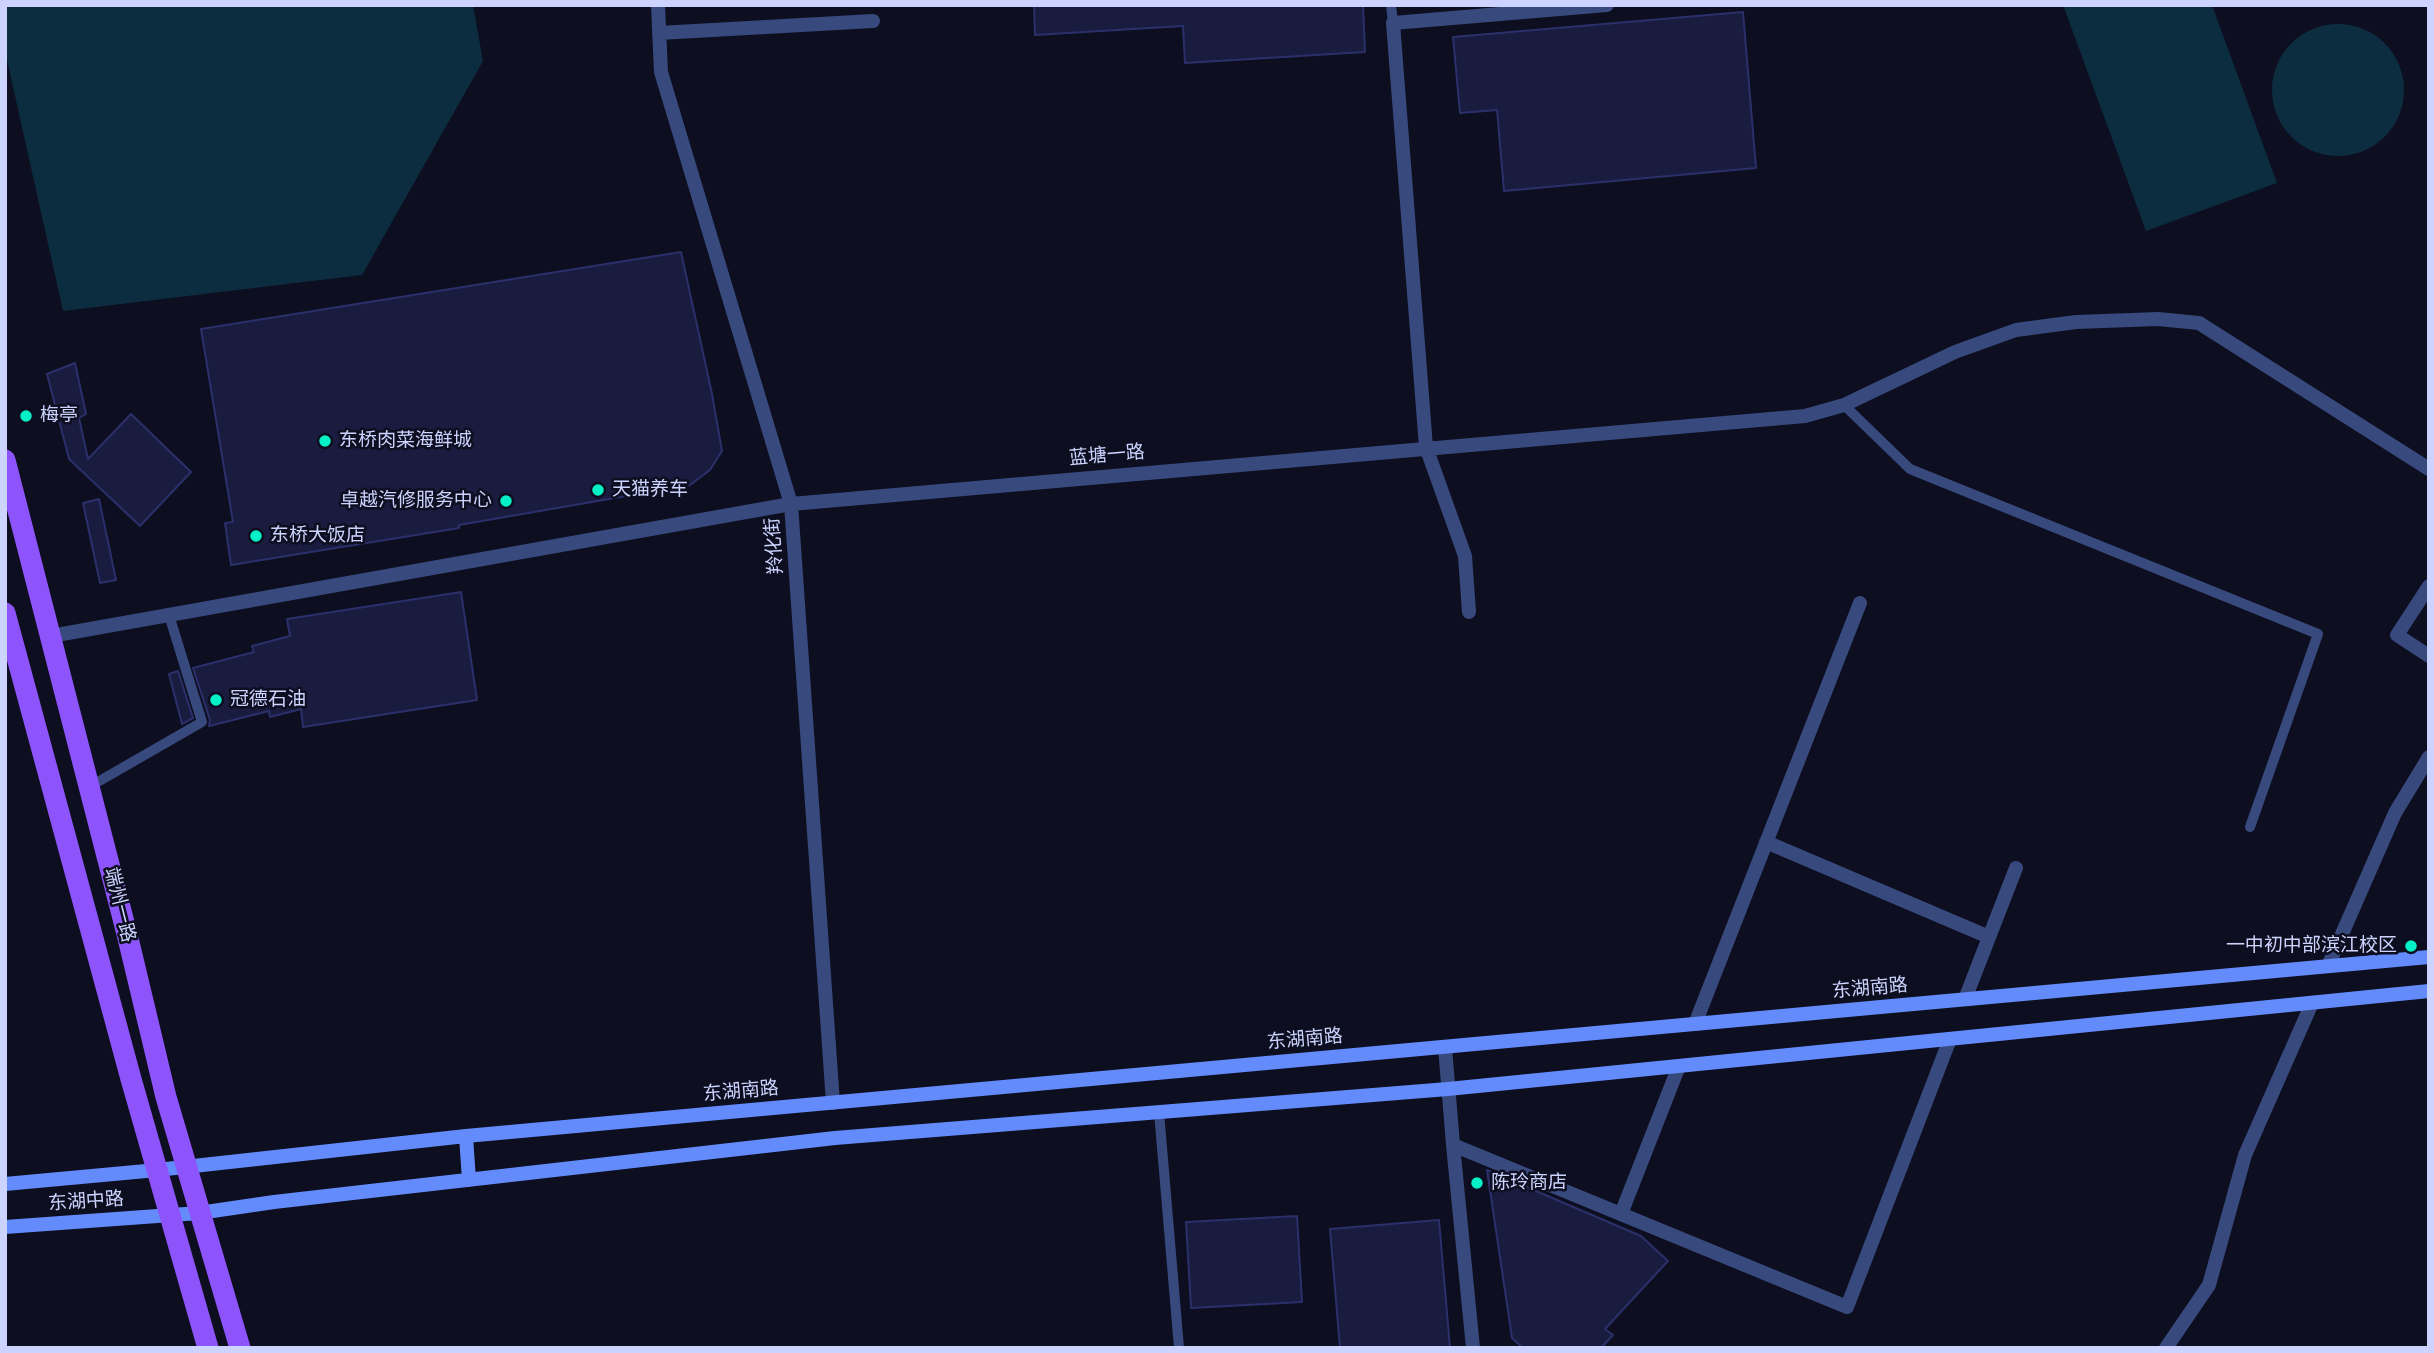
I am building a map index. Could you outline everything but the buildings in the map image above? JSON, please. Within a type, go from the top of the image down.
[{"type":"main road","name":"端州一路","points":[[5,460],[166,1097],[240,1348]]},
{"type":"main road","name":"端州一路","points":[[5,613],[208,1348]]},
{"type":"main road","name":"东湖南路","points":[[186,1167],[466,1136],[2429,957]]},
{"type":"main road","points":[[200,1213],[835,1138],[1448,1089],[2429,991]]},
{"type":"main road","points":[[466,1136],[470,1180]]},
{"type":"main road","name":"东湖中路","points":[[5,1184],[186,1167]]},
{"type":"main road","name":"东湖中路","points":[[5,1227],[200,1213]]},
{"type":"street","name":"羚化街","points":[[658,5],[661,72],[792,504],[833,1103]]},
{"type":"street","points":[[1469,612],[1465,556],[1426,447],[1393,23],[1607,5]]},
{"type":"street","points":[[659,33],[873,21]]},
{"type":"street","name":"蓝塘一路","points":[[51,636],[792,504],[1805,415],[1844,405],[1955,352],[2016,330],[2076,322],[2158,319],[2200,323],[2429,469]]},
{"type":"street","points":[[2429,586],[2397,635],[2429,656]]},
{"type":"street","points":[[1695,1024],[1860,603]]},
{"type":"street","points":[[2328,966],[2396,813],[2429,757]]},
{"type":"street","points":[[1766,842],[1989,937]]},
{"type":"street","points":[[1965,999],[2015,868]]},
{"type":"street","points":[[2166,1348],[2209,1285],[2245,1155],[2312,1003]]},
{"type":"street","points":[[1453,1145],[1847,1307],[1950,1039]]},
{"type":"street","points":[[1445,1047],[1472,1348]]},
{"type":"street","points":[[1621,1214],[1679,1066]]},
{"type":"lane","points":[[1391,5],[1393,23]]},
{"type":"lane","points":[[1844,405],[1910,469],[2318,635],[2250,827]]},
{"type":"lane","points":[[89,787],[202,722],[169,615]]},
{"type":"lane","points":[[1159,1112],[1179,1348]]},
{"type":"water","points":[[5,5],[473,5],[483,61],[362,275],[63,311],[5,51]]},
{"type":"water","points":[[2063,5],[2212,5],[2277,183],[2146,231]]},
{"type":"water","points":[[2338,24],[2363,29],[2384,44],[2399,65],[2404,90],[2399,115],[2384,136],[2363,151],[2338,156],[2313,151],[2292,136],[2277,115],[2272,90],[2277,65],[2292,44],[2313,29]]},
{"type":"place","name":"梅亭","points":[[26,416]]},
{"type":"place","name":"东桥肉菜海鲜城","points":[[325,441]]},
{"type":"place","name":"天猫养车","points":[[598,490]]},
{"type":"place","name":"卓越汽修服务中心","points":[[506,501]]},
{"type":"place","name":"东桥大饭店","points":[[256,536]]},
{"type":"place","name":"冠德石油","points":[[216,700]]},
{"type":"place","name":"一中初中部滨江校区","points":[[2411,946]]},
{"type":"place","name":"陈玲商店","points":[[1477,1183]]}]
